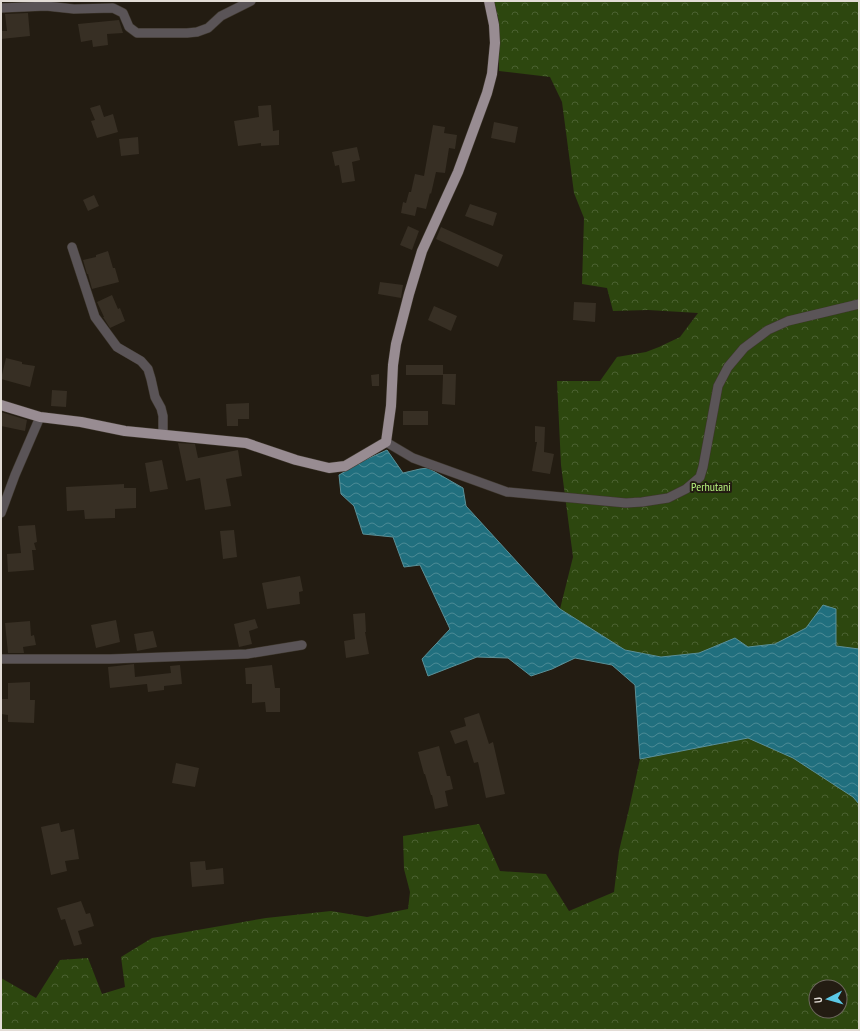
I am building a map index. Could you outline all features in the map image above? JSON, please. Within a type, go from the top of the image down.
[{"type":"main road","points":[[1,405],[40,417],[81,422],[125,431],[246,443],[296,460],[329,468],[345,466],[386,442],[391,406],[393,365],[396,344],[410,289],[422,251],[458,172],[487,93],[492,74],[495,43],[494,26],[489,1]]},
{"type":"street","points":[[1,8],[46,6],[74,9],[113,8],[123,13],[129,27],[136,33],[175,33],[197,32],[208,28],[221,16],[251,1]]},
{"type":"street","points":[[72,247],[95,317],[117,347],[141,361],[148,369],[155,398],[161,408],[163,416],[163,435]]},
{"type":"street","points":[[386,442],[413,458],[507,492],[626,503],[668,498],[686,489],[700,477],[718,386],[728,367],[744,348],[768,330],[788,321],[859,304]]},
{"type":"street","points":[[1,512],[15,474],[40,417]]},
{"type":"street","points":[[1,660],[110,659],[247,654],[302,645]]},
{"type":"green space","name":"Perhutani","points":[[494,1],[859,1],[859,649],[836,646],[836,609],[806,628],[775,644],[748,648],[735,638],[699,653],[661,657],[625,650],[560,609],[573,557],[561,465],[557,381],[600,381],[617,357],[646,352],[680,337],[698,313],[648,310],[613,311],[607,288],[582,284],[584,218],[574,193],[562,102],[550,77],[499,71],[499,22]]},
{"type":"green space","points":[[748,738],[793,758],[853,797],[859,804],[859,1030],[1,1030],[1,978],[36,998],[60,960],[88,958],[102,994],[125,987],[121,957],[152,938],[266,918],[331,911],[367,917],[408,909],[410,892],[404,869],[403,836],[479,824],[500,871],[546,874],[569,911],[614,892],[619,851],[640,759]]},
{"type":"water","points":[[387,450],[403,473],[428,468],[463,488],[466,506],[560,609],[625,650],[661,657],[699,653],[735,638],[748,647],[775,644],[806,628],[823,605],[836,609],[836,646],[859,649],[859,804],[853,797],[793,758],[748,738],[640,759],[635,685],[612,665],[575,658],[552,669],[531,676],[508,658],[477,657],[428,676],[422,659],[450,629],[420,565],[404,567],[393,537],[363,534],[354,506],[341,494],[339,475],[365,460]]},
{"type":"building","points":[[28,13],[30,36],[1,39],[1,31],[7,31],[5,14]]},
{"type":"building","points":[[119,20],[123,33],[107,34],[108,45],[93,47],[92,40],[81,42],[78,24]]},
{"type":"building","points":[[100,105],[104,117],[113,114],[118,132],[97,138],[91,121],[95,120],[90,108]]},
{"type":"building","points":[[271,105],[273,131],[279,130],[279,145],[261,146],[261,143],[238,146],[234,121],[259,117],[258,106]]},
{"type":"building","points":[[494,122],[518,127],[515,143],[491,138]]},
{"type":"building","points":[[433,125],[445,127],[444,133],[457,135],[455,149],[449,148],[445,173],[436,172],[426,209],[417,207],[415,216],[401,213],[403,202],[406,203],[409,192],[411,192],[415,174],[424,176]]},
{"type":"building","points":[[138,137],[139,154],[121,156],[119,139]]},
{"type":"building","points":[[357,147],[360,160],[352,162],[355,181],[342,183],[339,165],[335,166],[332,152]]},
{"type":"building","points":[[94,195],[99,206],[88,211],[83,200]]},
{"type":"building","points":[[470,204],[497,213],[493,226],[465,216]]},
{"type":"building","points":[[408,226],[419,231],[412,250],[400,245]]},
{"type":"building","points":[[441,227],[503,255],[498,267],[436,239]]},
{"type":"building","points":[[108,251],[119,282],[92,289],[83,260],[96,257],[96,255]]},
{"type":"building","points":[[380,282],[403,285],[401,298],[378,294]]},
{"type":"building","points":[[112,295],[118,309],[120,308],[125,321],[110,328],[103,317],[97,302]]},
{"type":"building","points":[[574,302],[596,303],[595,322],[573,320]]},
{"type":"building","points":[[434,306],[457,316],[451,331],[428,320]]},
{"type":"building","points":[[6,358],[22,362],[22,364],[35,366],[30,387],[1,379]]},
{"type":"building","points":[[406,365],[443,365],[443,374],[456,374],[455,405],[442,404],[443,375],[406,375]]},
{"type":"building","points":[[379,374],[379,386],[372,386],[371,375]]},
{"type":"building","points":[[52,390],[67,391],[66,407],[51,406]]},
{"type":"building","points":[[249,403],[249,419],[238,419],[238,426],[227,426],[226,404]]},
{"type":"building","points":[[403,411],[428,411],[428,425],[403,425]]},
{"type":"building","points":[[1,412],[27,420],[25,431],[1,426]]},
{"type":"building","points":[[535,426],[545,427],[544,452],[554,454],[550,474],[532,471],[537,442],[535,442]]},
{"type":"building","points":[[178,443],[195,444],[198,458],[238,450],[242,476],[226,479],[231,506],[205,510],[200,478],[186,481]]},
{"type":"building","points":[[162,460],[168,489],[150,492],[145,463]]},
{"type":"building","points":[[124,484],[124,488],[136,488],[136,508],[115,509],[115,518],[85,519],[84,510],[67,511],[66,487]]},
{"type":"building","points":[[35,525],[37,542],[34,543],[36,550],[32,550],[34,570],[8,572],[7,554],[21,553],[18,526]]},
{"type":"building","points":[[234,530],[237,557],[223,559],[220,531]]},
{"type":"building","points":[[300,576],[303,591],[299,592],[300,604],[267,609],[262,583]]},
{"type":"building","points":[[365,613],[365,632],[369,654],[346,658],[344,641],[355,639],[353,614]]},
{"type":"building","points":[[255,619],[258,628],[249,631],[252,644],[239,647],[234,624]]},
{"type":"building","points":[[116,620],[120,642],[96,648],[91,625]]},
{"type":"building","points":[[30,621],[31,636],[34,635],[36,645],[23,647],[24,653],[8,653],[5,623]]},
{"type":"building","points":[[153,631],[157,647],[137,651],[134,634]]},
{"type":"building","points":[[134,664],[135,677],[171,673],[170,666],[180,665],[182,684],[164,686],[164,690],[148,692],[147,684],[110,688],[108,667]]},
{"type":"building","points":[[272,665],[275,688],[280,688],[280,712],[266,712],[265,702],[252,703],[252,684],[246,684],[245,668]]},
{"type":"building","points":[[30,682],[30,700],[35,700],[34,723],[8,722],[8,715],[1,714],[1,699],[8,699],[8,683]]},
{"type":"building","points":[[479,713],[489,744],[493,742],[505,794],[486,798],[478,762],[474,763],[467,740],[455,744],[450,731],[466,726],[464,718]]},
{"type":"building","points":[[439,746],[447,776],[450,776],[453,789],[445,791],[448,806],[435,809],[418,752]]},
{"type":"building","points":[[176,763],[199,768],[195,787],[172,783]]},
{"type":"building","points":[[59,823],[61,832],[74,829],[79,859],[65,861],[67,871],[51,875],[41,827]]},
{"type":"building","points":[[205,861],[206,870],[223,868],[224,884],[192,887],[190,862]]},
{"type":"building","points":[[81,901],[86,914],[90,913],[94,926],[78,931],[82,944],[74,946],[65,919],[61,920],[57,908]]}]
